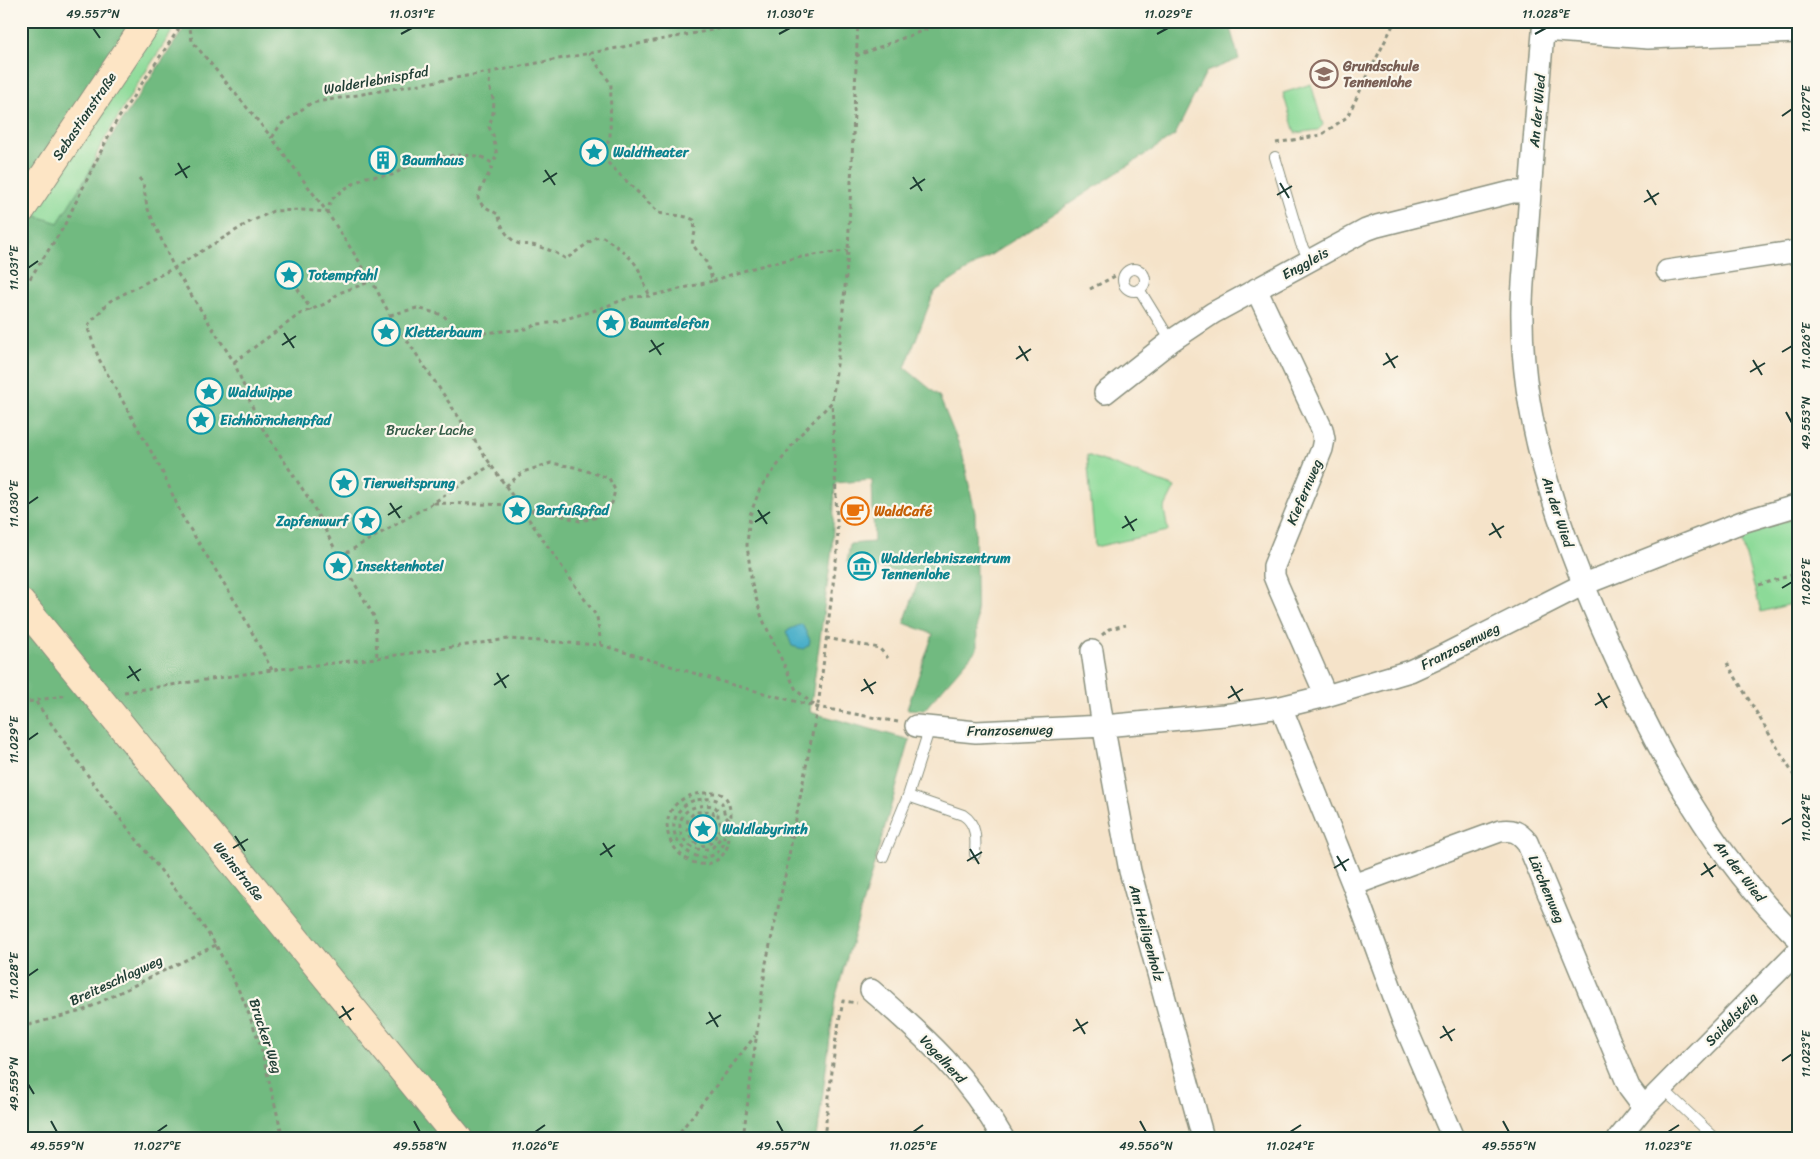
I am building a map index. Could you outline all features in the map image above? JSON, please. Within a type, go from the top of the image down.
[{"type":"main road","name":"Sebastianstraße","points":[[21,210],[148,21]]},
{"type":"main road","name":"Weinstraße","points":[[21,603],[458,1138]]},
{"type":"street","points":[[1544,25],[1648,38],[1799,32]]},
{"type":"street","name":"An der Wied","points":[[1544,25],[1522,319],[1530,403],[1540,457],[1582,584],[1635,701],[1680,785],[1708,829],[1751,888],[1783,925],[1799,939]]},
{"type":"street","name":"Enggleis","points":[[1105,393],[1171,341],[1213,313],[1377,226],[1512,192],[1530,192]]},
{"type":"street","points":[[1667,271],[1799,251]]},
{"type":"street","name":"Kiefernweg","points":[[1256,290],[1322,429],[1324,439],[1322,449],[1274,566],[1274,576],[1326,696]]},
{"type":"street","name":"Franzosenweg","points":[[923,726],[976,732],[1104,726],[1224,715],[1282,707],[1326,696],[1410,671],[1582,584],[1742,522],[1799,505]]},
{"type":"street","points":[[1092,651],[1104,726]]},
{"type":"street","points":[[1282,707],[1353,885],[1403,1021],[1454,1138]]},
{"type":"street","name":"Am Heiligenholz","points":[[1104,726],[1130,871],[1203,1138]]},
{"type":"street","name":"Lärchenweg","points":[[1353,885],[1500,831],[1510,829],[1520,833],[1527,842],[1629,1087],[1644,1107]]},
{"type":"street","name":"Saidelsteig","points":[[1619,1138],[1644,1107],[1799,950]]},
{"type":"street","name":"Vogelherd","points":[[871,990],[937,1050],[956,1070],[991,1117],[1003,1138]]},
{"type":"lane","points":[[1275,157],[1301,244],[1310,261]]},
{"type":"lane","points":[[1134,269],[1141,272],[1144,282],[1139,289],[1134,291],[1127,289],[1123,282],[1124,274],[1134,269]]},
{"type":"lane","points":[[1139,289],[1171,341]]},
{"type":"lane","points":[[883,857],[908,796],[923,726]]},
{"type":"lane","points":[[908,796],[963,815],[968,819],[975,832],[975,854]]},
{"type":"lane","points":[[1663,1089],[1715,1138]]},
{"type":"path","points":[[21,292],[63,228],[114,125],[184,21]]},
{"type":"path","points":[[189,21],[192,40],[272,138],[327,212],[372,281],[390,316],[518,506],[596,617],[601,645]]},
{"type":"path","name":"Walderlebnispfad","points":[[272,138],[280,125],[311,103],[490,72],[760,21]]},
{"type":"path","points":[[743,1138],[766,963],[793,836],[817,707],[838,544],[832,402],[841,334],[848,251],[858,21]]},
{"type":"path","points":[[856,56],[948,21]]},
{"type":"path","points":[[1271,144],[1322,134],[1347,116],[1395,21]]},
{"type":"path","points":[[589,53],[611,84],[610,138],[605,148],[606,161],[660,213],[685,216],[694,220],[695,232],[692,244],[706,262],[712,281]]},
{"type":"path","points":[[490,72],[489,86],[494,102],[489,127],[493,135],[497,156],[480,188],[478,198],[482,205],[499,215],[500,222],[510,237],[518,244],[534,245],[556,252],[566,259],[596,238],[603,237],[630,258],[638,268],[643,284],[650,296]]},
{"type":"path","points":[[327,212],[331,200],[344,189],[366,177],[392,175],[420,160],[455,155],[480,156],[492,163]]},
{"type":"path","points":[[139,178],[143,183],[147,207],[174,268],[234,362],[260,423],[311,502],[339,557],[375,618],[377,658]]},
{"type":"path","points":[[272,670],[238,606],[182,516],[162,471],[99,359],[87,326],[110,301],[174,268],[248,223],[273,211],[302,210],[327,212]]},
{"type":"path","points":[[390,316],[417,308],[443,315],[462,335],[526,329],[538,324],[552,323],[593,311],[632,297],[650,296],[712,281],[736,272],[812,254],[848,251]]},
{"type":"path","points":[[1090,289],[1117,275],[1124,274]]},
{"type":"path","points":[[289,275],[311,310]]},
{"type":"path","points":[[234,362],[300,314],[327,303],[339,293],[372,281]]},
{"type":"path","points":[[817,707],[796,690],[762,618],[752,584],[747,545],[750,515],[760,489],[799,436],[832,402]]},
{"type":"path","points":[[506,486],[523,472],[551,463],[574,467],[609,478],[615,490],[612,503],[598,516],[580,521],[539,509],[524,514]]},
{"type":"path","points":[[339,557],[433,503],[491,465]]},
{"type":"path","points":[[433,503],[518,506]]},
{"type":"path","points":[[1760,585],[1799,573]]},
{"type":"path","points":[[1092,651],[1102,635],[1109,629],[1126,625]]},
{"type":"path","points":[[826,638],[879,648],[888,658]]},
{"type":"path","points":[[21,703],[36,702],[92,691],[116,693],[508,639],[601,645],[733,685],[817,707],[923,726]]},
{"type":"path","points":[[1727,663],[1799,784]]},
{"type":"path","name":"Brucker Weg","points":[[36,702],[101,794],[194,913],[216,945],[244,1001],[260,1044],[283,1138]]},
{"type":"path","points":[[706,828],[711,829],[712,836],[708,839],[698,839],[692,830],[693,821],[700,815],[711,816],[711,820],[700,823],[698,826],[702,836],[710,836],[708,832],[703,832],[700,827],[715,822],[714,812],[711,810],[695,812],[688,818],[687,831],[694,842],[706,845],[715,839],[718,831],[722,830],[728,832],[730,839],[728,848],[722,856],[712,862],[701,864],[681,855],[672,845],[668,834],[667,821],[670,813],[683,798],[703,792],[719,793],[725,796],[728,804],[731,816],[729,820],[725,816],[722,802],[715,799],[694,800],[681,808],[675,819],[673,825],[675,835],[683,848],[691,854],[702,857],[714,854],[724,842],[724,837],[722,836],[713,847],[707,850],[699,850],[686,843],[682,836],[681,816],[696,806],[715,807],[718,810],[719,822],[722,825],[793,836]]},
{"type":"path","name":"Breiteschlagweg","points":[[21,1027],[82,1011],[216,945]]},
{"type":"path","points":[[824,1138],[836,1038],[843,1001],[890,1007]]},
{"type":"path","points":[[675,1138],[756,1034]]},
{"type":"green space","points":[[21,21],[136,21],[21,193]]},
{"type":"green space","points":[[161,21],[179,21],[135,88],[99,149],[90,171],[58,223],[30,214]]},
{"type":"green space","name":"Brucker Lache","points":[[189,21],[1228,21],[1239,59],[1206,72],[1175,135],[934,292],[905,368],[939,396],[962,452],[975,513],[977,649],[924,710],[907,709],[933,634],[904,623],[920,576],[847,562],[850,544],[874,542],[872,480],[835,483],[832,550],[810,712],[910,740],[835,999],[817,1138],[470,1138],[21,589],[21,227],[30,214],[58,223],[113,134]]},
{"type":"green space","points":[[1311,84],[1323,125],[1318,130],[1295,133],[1283,93]]},
{"type":"green space","points":[[1087,455],[1175,487],[1164,509],[1168,531],[1095,547]]},
{"type":"green space","points":[[1799,517],[1799,602],[1761,612],[1740,534]]},
{"type":"green space","points":[[21,619],[446,1138],[21,1138]]},
{"type":"water","points":[[802,624],[810,640],[809,645],[803,649],[792,646],[786,631]]},
{"type":"place","name":"Grundschule Tennenlohe","points":[[1324,74]]},
{"type":"place","name":"Waldtheater","points":[[594,152]]},
{"type":"place","name":"Baumhaus","points":[[383,160]]},
{"type":"place","name":"Totempfahl","points":[[289,275]]},
{"type":"place","name":"Baumtelefon","points":[[611,323]]},
{"type":"place","name":"Kletterbaum","points":[[386,332]]},
{"type":"place","name":"Waldwippe","points":[[209,392]]},
{"type":"place","name":"Eichhörnchenpfad","points":[[201,420]]},
{"type":"place","name":"Tierweitsprung","points":[[344,483]]},
{"type":"place","name":"Barfußpfad","points":[[517,510]]},
{"type":"place","name":"WaldCafé","points":[[855,511]]},
{"type":"place","name":"Zapfenwurf","points":[[367,521]]},
{"type":"place","name":"Insektenhotel","points":[[338,566]]},
{"type":"place","name":"Walderlebniszentrum Tennenlohe","points":[[862,566]]},
{"type":"place","name":"Waldlabyrinth","points":[[703,829]]}]
